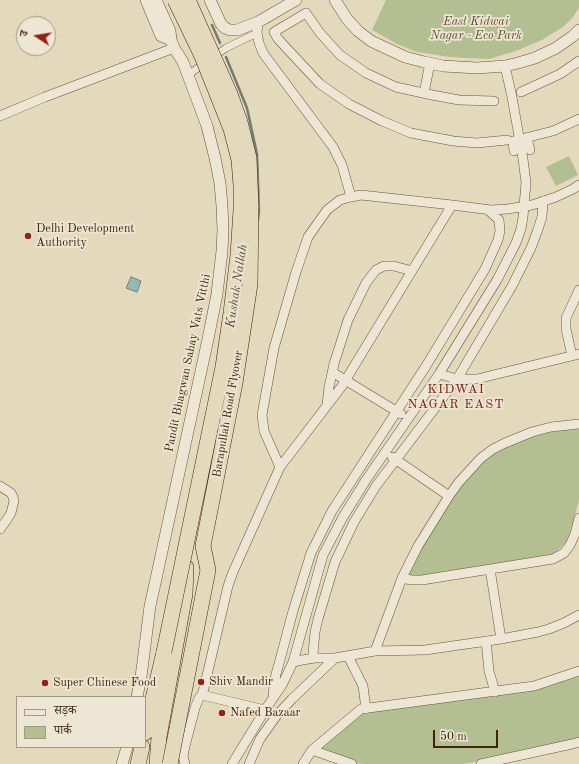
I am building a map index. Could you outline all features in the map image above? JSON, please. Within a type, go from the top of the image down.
[{"type":"highway","name":"Barapullah Road Flyover","points":[[146,729],[164,652],[223,367],[238,255],[241,210],[239,160],[231,129],[202,56],[175,0]]},
{"type":"highway","name":"Barapullah Road Flyover","points":[[170,764],[208,570],[203,546],[235,382],[250,284],[251,206],[249,158],[240,122],[230,94],[188,0]]},
{"type":"highway","points":[[157,764],[159,737],[185,594],[187,539]]},
{"type":"highway","points":[[138,764],[142,748]]},
{"type":"street","points":[[146,0],[162,36],[172,44]]},
{"type":"street","points":[[156,0],[170,31],[172,44]]},
{"type":"street","points":[[210,0],[221,24],[230,30],[237,30],[258,22],[296,0]]},
{"type":"street","points":[[335,0],[354,27],[371,40],[405,57],[430,63],[463,68],[505,66],[536,58],[556,48],[579,30]]},
{"type":"street","points":[[494,101],[459,100],[396,87],[366,73],[340,55],[320,33],[306,13],[274,32],[278,39],[320,84],[349,104],[382,121],[411,132],[453,141],[477,143],[507,140]]},
{"type":"street","points":[[258,22],[257,33],[263,53],[333,147],[342,165],[351,197]]},
{"type":"street","points":[[188,75],[226,48],[257,33]]},
{"type":"street","points":[[0,116],[172,44]]},
{"type":"street","name":"Pandit Bhagwan Sahay Vats Vitthi","points":[[137,696],[150,606],[208,339],[217,294],[222,251],[222,206],[220,183],[215,158],[207,126],[188,75],[183,62],[172,44]]},
{"type":"street","points":[[521,92],[560,74],[579,61]]},
{"type":"street","points":[[424,93],[430,63]]},
{"type":"street","points":[[232,764],[282,685],[293,662],[323,556],[343,517],[366,480],[439,374],[497,280],[516,243],[521,229],[526,183],[523,138],[505,66]]},
{"type":"street","points":[[514,151],[513,141],[553,131],[579,119]]},
{"type":"street","points":[[523,138],[530,150]]},
{"type":"street","points":[[280,467],[264,431],[262,416],[274,348],[296,272],[308,237],[328,210],[340,200],[361,196],[488,210],[508,209],[532,205],[556,197],[579,185]]},
{"type":"street","points":[[315,658],[313,654],[315,632],[335,562],[354,522],[376,486],[457,378],[512,286],[531,248],[542,217],[543,201]]},
{"type":"street","points":[[185,764],[183,756],[185,746],[195,708],[199,698],[202,695],[228,586],[280,467],[346,380],[452,205]]},
{"type":"street","points":[[273,698],[276,674],[311,552],[332,511],[397,412],[485,269],[493,253],[500,231],[499,220],[488,210]]},
{"type":"street","points":[[327,405],[332,372],[348,320],[366,283],[376,270],[384,266],[394,266],[412,271]]},
{"type":"street","points":[[439,374],[457,378],[477,379],[576,355],[566,329],[566,318],[579,290]]},
{"type":"street","points":[[332,372],[409,418]]},
{"type":"street","points":[[375,651],[402,578],[418,546],[448,496],[470,469],[493,449],[519,437],[551,427],[579,424]]},
{"type":"street","points":[[386,453],[448,496]]},
{"type":"street","points":[[0,486],[10,493],[14,501],[11,513],[0,529]]},
{"type":"street","points":[[402,578],[422,580],[553,559],[564,552],[570,545],[575,534],[579,518]]},
{"type":"street","points":[[490,569],[501,639]]},
{"type":"street","points":[[293,662],[315,658],[335,658],[375,651],[425,650],[486,642],[549,629],[564,623],[579,614]]},
{"type":"street","points":[[486,642],[489,671],[495,692]]},
{"type":"street","points":[[348,656],[363,686],[366,709]]},
{"type":"street","points":[[249,764],[260,739],[277,715],[335,658]]},
{"type":"street","points":[[303,764],[312,750],[361,709],[534,686],[579,671]]},
{"type":"street","points":[[202,695],[265,710]]},
{"type":"street","points":[[480,764],[579,742]]},
{"type":"street","points":[[122,764],[127,748]]},
{"type":"street","points":[[312,750],[352,764]]},
{"type":"street","points":[[524,754],[526,764]]},
{"type":"green space","name":"East Kidwai Nagar - Eco Park","points":[[386,0],[579,0],[579,8],[573,17],[563,27],[542,40],[516,51],[489,59],[450,57],[417,52],[397,44],[372,30]]},
{"type":"green space","points":[[569,156],[578,175],[556,186],[546,167]]},
{"type":"green space","points":[[579,429],[579,500],[570,533],[566,542],[560,548],[552,554],[423,576],[406,577],[411,566],[452,498],[484,461],[495,452],[520,440],[551,430]]},
{"type":"green space","points":[[579,675],[579,739],[464,764],[354,763],[317,749],[363,713]]},
{"type":"water","points":[[131,277],[141,281],[137,292],[126,288]]},
{"type":"waterway","name":"Kushak Nallah","points":[[212,25],[220,43]]},
{"type":"waterway","name":"Kushak Nallah","points":[[226,57],[247,108],[257,154],[258,220]]},
{"type":"place","name":"Delhi Development Authority","points":[[28,236]]},
{"type":"place","name":"Shiv Mandir","points":[[201,682]]},
{"type":"place","name":"Super Chinese Food","points":[[45,683]]},
{"type":"place","name":"Nafed Bazaar","points":[[222,713]]},
{"type":"district","name":"KIDWAI NAGAR EAST","points":[[456,398]]}]
